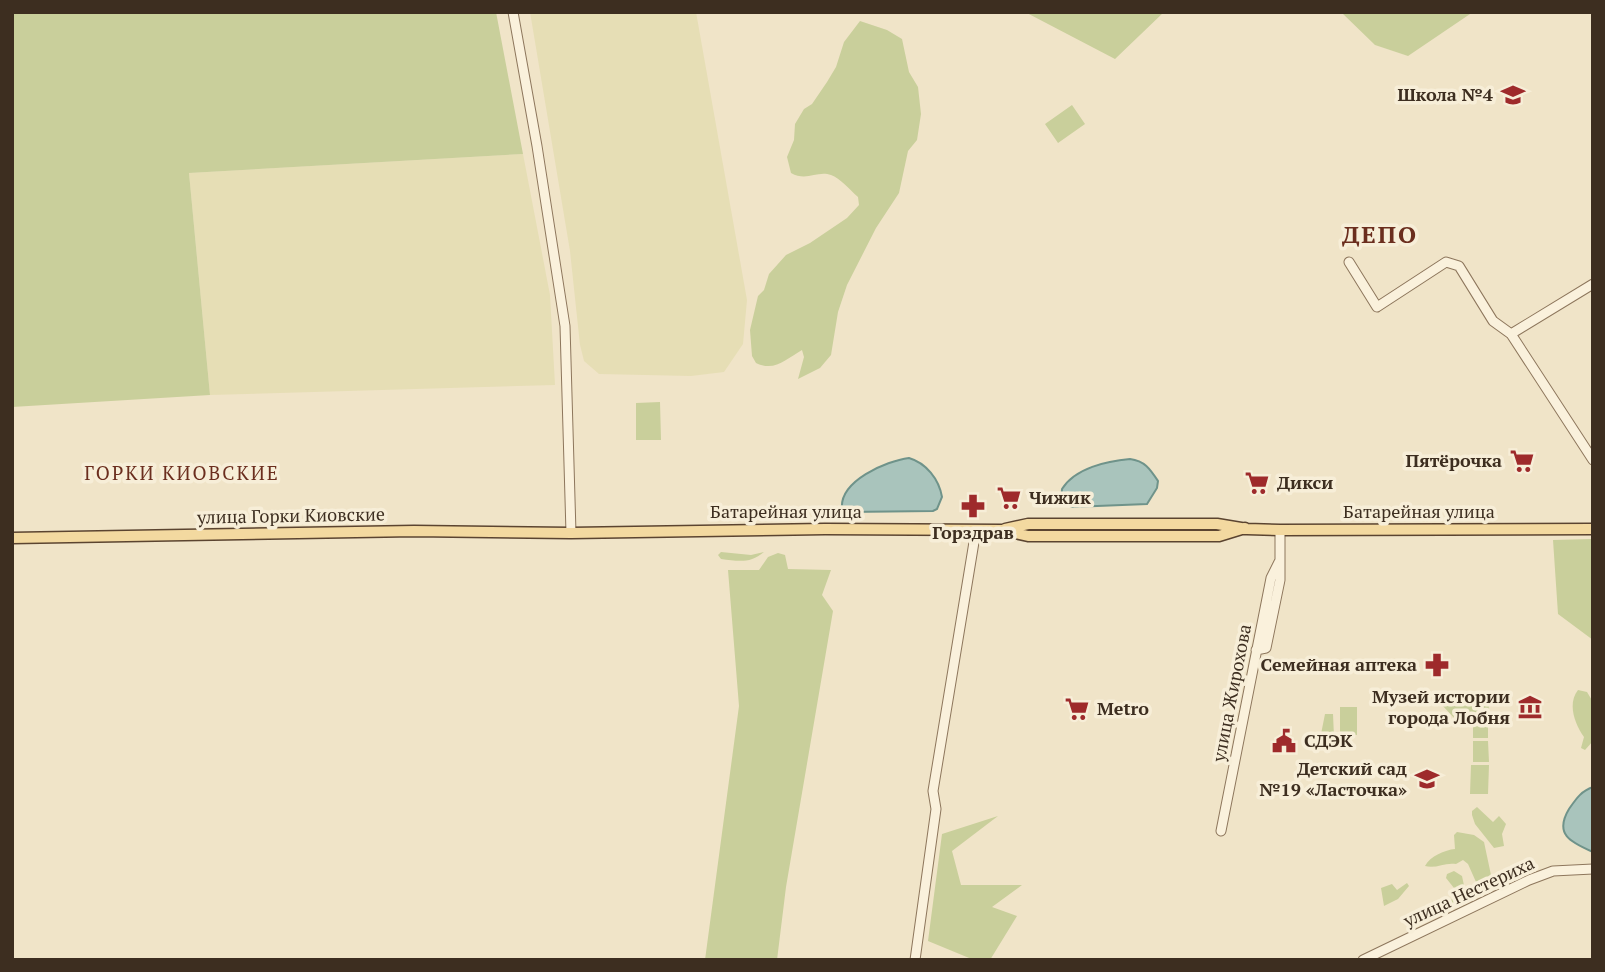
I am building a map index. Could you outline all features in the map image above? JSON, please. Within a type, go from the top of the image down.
[{"type":"main road","name":"Батарейная улица","points":[[571,533],[825,529],[1002,530],[1028,524],[1217,524],[1280,530],[1593,529]]},
{"type":"main road","name":"улица Горки Киовские","points":[[12,538],[414,531],[571,533]]},
{"type":"street","points":[[513,12],[565,326],[571,533]]},
{"type":"street","points":[[1349,262],[1377,307],[1446,262],[1459,266],[1493,321],[1511,334],[1591,454]]},
{"type":"street","points":[[1511,334],[1593,284]]},
{"type":"street","points":[[915,960],[936,809],[933,791],[976,530]]},
{"type":"street","name":"улица Жирохова","points":[[1221,831],[1261,649],[1280,580],[1280,530]]},
{"type":"street","name":"улица Нестериха","points":[[1363,960],[1529,880],[1553,871],[1593,869]]},
{"type":"shaded area","points":[[530,12],[696,12],[747,300],[743,344],[724,372],[691,376],[599,374],[584,361],[570,251]]},
{"type":"shaded area","points":[[523,154],[550,295],[555,385],[210,395],[189,173]]},
{"type":"green space","points":[[12,12],[496,12],[523,154],[189,173],[210,395],[12,407]]},
{"type":"green space","points":[[1025,12],[1164,12],[1115,59]]},
{"type":"green space","points":[[1341,12],[1473,12],[1408,56],[1375,45]]},
{"type":"green space","points":[[860,21],[887,30],[902,39],[909,72],[918,87],[921,114],[917,140],[908,151],[899,193],[876,228],[847,285],[838,312],[831,355],[820,368],[798,379],[804,357],[802,350],[775,365],[756,363],[752,356],[750,330],[758,296],[764,290],[769,274],[786,255],[810,243],[847,218],[859,205],[858,197],[834,177],[826,174],[802,176],[791,173],[787,157],[794,140],[795,124],[827,82],[836,67],[844,42]]},
{"type":"green space","points":[[1072,105],[1085,124],[1058,143],[1045,124]]},
{"type":"green space","points":[[660,402],[661,440],[636,440],[636,403]]},
{"type":"green space","points":[[1592,539],[1593,640],[1558,614],[1553,540]]},
{"type":"green space","points":[[721,552],[751,555],[764,552],[749,560],[738,561],[721,559],[718,555]]},
{"type":"green space","points":[[778,553],[785,555],[788,569],[831,570],[822,595],[833,611],[786,887],[777,960],[705,960],[739,706],[728,570],[759,570],[768,557]]},
{"type":"green space","points":[[1578,690],[1587,692],[1593,702],[1593,741],[1585,750],[1581,748],[1584,737],[1575,720],[1573,708]]},
{"type":"green space","points":[[1442,705],[1489,705],[1488,718],[1455,719]]},
{"type":"green space","points":[[1340,707],[1357,707],[1357,735],[1340,734]]},
{"type":"green space","points":[[1325,714],[1333,714],[1334,737],[1320,739]]},
{"type":"green space","points":[[1473,720],[1488,720],[1488,738],[1473,738]]},
{"type":"green space","points":[[1473,741],[1488,741],[1489,762],[1473,762]]},
{"type":"green space","points":[[1471,765],[1489,765],[1488,794],[1470,794]]},
{"type":"green space","points":[[1477,807],[1493,822],[1499,816],[1506,824],[1502,834],[1504,846],[1494,848],[1475,824],[1472,811]]},
{"type":"green space","points":[[998,816],[952,851],[961,885],[1022,885],[992,907],[1017,916],[990,960],[974,960],[928,941],[942,834]]},
{"type":"green space","points":[[1457,832],[1474,835],[1484,842],[1491,875],[1490,879],[1482,884],[1476,882],[1468,864],[1463,860],[1456,864],[1425,866],[1438,854],[1455,849],[1454,835]]},
{"type":"green space","points":[[1454,871],[1462,876],[1466,895],[1461,903],[1452,907],[1448,903],[1455,896],[1454,888],[1446,878],[1447,874]]},
{"type":"green space","points":[[1407,883],[1409,886],[1398,899],[1384,906],[1381,888],[1392,884],[1397,890]]},
{"type":"water","points":[[909,458],[921,464],[935,478],[942,497],[937,509],[847,512],[842,509],[843,499],[856,481],[888,463]]},
{"type":"water","points":[[1130,459],[1147,466],[1158,481],[1157,488],[1147,504],[1072,507],[1064,500],[1062,489],[1083,471]]},
{"type":"water","points":[[1593,787],[1593,852],[1571,841],[1563,825],[1569,809],[1585,791]]},
{"type":"place","name":"Школа №4","points":[[1513,95]]},
{"type":"place","name":"Пятёрочка","points":[[1522,461]]},
{"type":"place","name":"Дикси","points":[[1257,483]]},
{"type":"place","name":"Чижик","points":[[1009,498]]},
{"type":"place","name":"Горздрав","points":[[973,506]]},
{"type":"place","name":"Семейная аптека","points":[[1437,665]]},
{"type":"place","name":"Музей истории города Лобня","points":[[1530,707]]},
{"type":"place","name":"Metro","points":[[1077,709]]},
{"type":"place","name":"СДЭК","points":[[1284,741]]},
{"type":"place","name":"Детский сад №19 «Ласточка»","points":[[1427,779]]},
{"type":"district","name":"ДЕПО","points":[[1380,235]]},
{"type":"district","name":"ГОРКИ КИОВСКИЕ","points":[[182,473]]}]
